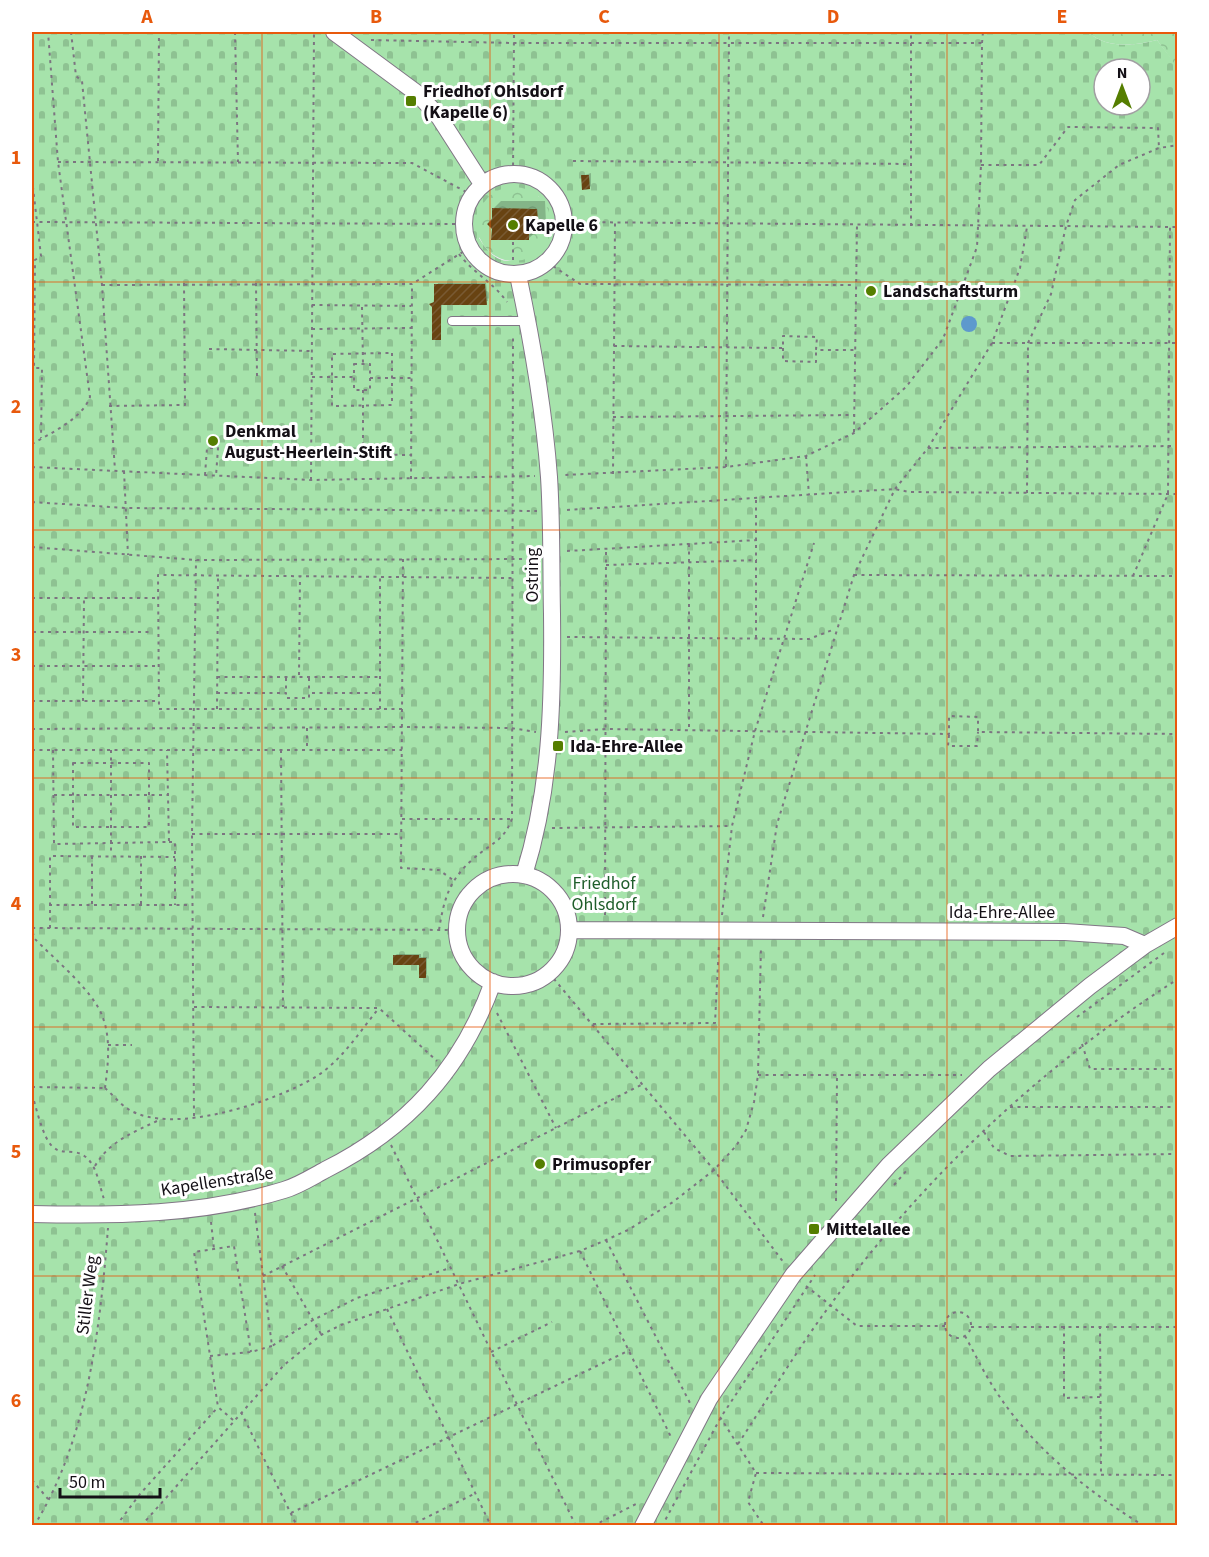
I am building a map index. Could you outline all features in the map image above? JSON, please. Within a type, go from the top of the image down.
[{"type":"street","points":[[334,32],[418,94],[439,117],[477,190]]},
{"type":"street","points":[[513,174],[537,179],[548,186],[559,201],[565,222],[561,244],[547,262],[534,271],[515,275],[487,267],[464,251],[463,224],[477,190],[497,176],[513,174]]},
{"type":"street","name":"Ostring","points":[[515,275],[520,321],[549,475],[552,555],[550,733],[538,829],[524,875]]},
{"type":"street","points":[[505,875],[524,875],[542,882],[557,894],[566,911],[569,930],[567,946],[560,961],[549,973],[522,985],[490,989],[466,961],[459,945],[458,930],[461,909],[471,893],[487,881],[505,875]]},
{"type":"street","points":[[643,1526],[709,1400],[799,1280],[836,1225],[889,1165],[983,1075],[1090,986],[1145,945],[1178,926]]},
{"type":"street","name":"Ida-Ehre-Allee","points":[[569,930],[1065,932],[1124,936],[1145,945]]},
{"type":"street","name":"Kapellenstraße","points":[[32,1214],[109,1216],[209,1206],[287,1190],[355,1155],[407,1116],[448,1071],[490,989]]},
{"type":"lane","points":[[452,321],[520,321]]},
{"type":"path","points":[[32,444],[75,416],[87,404],[90,397],[58,162],[48,32]]},
{"type":"path","points":[[71,32],[76,76],[82,81],[94,222],[102,285],[109,406],[116,470]]},
{"type":"path","points":[[158,162],[159,32]]},
{"type":"path","points":[[235,32],[238,162]]},
{"type":"path","points":[[311,480],[314,32]]},
{"type":"path","points":[[513,174],[514,32]]},
{"type":"path","points":[[726,467],[729,32]]},
{"type":"path","points":[[911,32],[911,226]]},
{"type":"path","points":[[32,466],[311,480],[411,480],[613,474],[726,467],[806,456],[854,433],[906,387],[943,339],[978,247],[983,32]]},
{"type":"path","points":[[371,40],[514,43],[982,43]]},
{"type":"path","points":[[981,165],[1039,165],[1068,127],[1158,128],[1159,148]]},
{"type":"path","points":[[1027,493],[1028,343],[1051,294],[1066,226],[1075,200],[1094,182],[1119,165],[1159,148],[1178,145]]},
{"type":"path","points":[[573,161],[911,164]]},
{"type":"path","points":[[58,162],[412,163],[477,190]]},
{"type":"path","points":[[32,179],[40,256],[35,260],[33,361],[34,368],[42,368],[41,439]]},
{"type":"path","points":[[32,222],[463,224]]},
{"type":"path","points":[[565,222],[1178,227]]},
{"type":"path","points":[[613,474],[615,223]]},
{"type":"path","points":[[854,433],[857,225]]},
{"type":"path","points":[[1132,576],[1168,494],[1170,226]]},
{"type":"path","points":[[141,1526],[284,1365],[321,1335],[459,1284],[580,1251],[628,1230],[673,1202],[714,1170],[736,1146],[746,1130],[754,1102],[758,1075],[761,930],[777,824],[804,731],[854,575],[895,489],[928,447],[992,343],[1020,268],[1027,227]]},
{"type":"path","points":[[513,242],[515,275]]},
{"type":"path","points":[[102,285],[412,284],[464,251],[469,267],[498,290],[520,321],[513,478],[512,819],[506,834],[473,859],[453,880],[444,897],[439,930]]},
{"type":"path","points":[[547,262],[580,284],[855,285]]},
{"type":"path","points":[[109,406],[185,405],[184,283]]},
{"type":"path","points":[[256,283],[257,376]]},
{"type":"path","points":[[411,480],[412,284]]},
{"type":"path","points":[[312,305],[413,306]]},
{"type":"path","points":[[362,305],[363,364]]},
{"type":"path","points":[[312,329],[412,328]]},
{"type":"path","points":[[783,336],[817,337],[816,362],[783,361],[783,348],[783,336]]},
{"type":"path","points":[[992,343],[1178,344]]},
{"type":"path","points":[[614,346],[783,348]]},
{"type":"path","points":[[209,350],[312,351]]},
{"type":"path","points":[[816,350],[855,350]]},
{"type":"path","points":[[332,354],[363,354],[392,354],[392,405],[332,406],[332,354]]},
{"type":"path","points":[[354,364],[363,364],[370,364],[370,390],[354,390],[354,364]]},
{"type":"path","points":[[312,377],[354,377]]},
{"type":"path","points":[[370,378],[412,378]]},
{"type":"path","points":[[363,390],[363,454]]},
{"type":"path","points":[[613,417],[854,415]]},
{"type":"path","points":[[928,447],[1178,446]]},
{"type":"path","points":[[206,475],[207,448],[218,448],[216,476]]},
{"type":"path","points":[[312,454],[412,455]]},
{"type":"path","points":[[806,456],[809,495]]},
{"type":"path","points":[[124,471],[128,555]]},
{"type":"path","points":[[32,502],[126,508],[551,511],[756,500],[895,489],[909,492],[1178,494]]},
{"type":"path","points":[[756,500],[756,639]]},
{"type":"path","points":[[32,547],[196,560],[513,559],[757,540]]},
{"type":"path","points":[[593,1024],[715,1023],[720,930],[732,826],[755,731],[814,543]]},
{"type":"path","points":[[689,544],[689,730]]},
{"type":"path","points":[[605,930],[606,551]]},
{"type":"path","points":[[194,1116],[192,834],[196,560]]},
{"type":"path","points":[[403,560],[401,867],[439,870],[453,880]]},
{"type":"path","points":[[606,565],[757,560]]},
{"type":"path","points":[[402,709],[159,710],[158,575],[513,578]]},
{"type":"path","points":[[854,575],[1178,576]]},
{"type":"path","points":[[217,709],[218,576]]},
{"type":"path","points":[[299,677],[300,576]]},
{"type":"path","points":[[380,577],[380,709]]},
{"type":"path","points":[[32,598],[158,598]]},
{"type":"path","points":[[83,701],[84,598]]},
{"type":"path","points":[[552,637],[784,640],[809,639],[837,629]]},
{"type":"path","points":[[33,632],[149,632]]},
{"type":"path","points":[[32,666],[158,666]]},
{"type":"path","points":[[217,677],[380,677]]},
{"type":"path","points":[[286,677],[286,698],[309,698],[309,677]]},
{"type":"path","points":[[217,693],[286,693]]},
{"type":"path","points":[[309,693],[380,693]]},
{"type":"path","points":[[32,702],[159,701]]},
{"type":"path","points":[[949,716],[978,717],[978,732],[977,746],[948,746],[949,716]]},
{"type":"path","points":[[32,729],[402,727],[511,729],[550,733],[606,729],[949,734]]},
{"type":"path","points":[[307,728],[307,750]]},
{"type":"path","points":[[978,732],[1178,734]]},
{"type":"path","points":[[32,750],[402,750]]},
{"type":"path","points":[[53,750],[54,844],[176,842],[176,905]]},
{"type":"path","points":[[111,750],[111,856]]},
{"type":"path","points":[[167,750],[169,842]]},
{"type":"path","points":[[281,750],[283,1007]]},
{"type":"path","points":[[73,762],[111,762],[149,763],[149,827],[73,827],[73,762]]},
{"type":"path","points":[[54,795],[168,795]]},
{"type":"path","points":[[402,819],[512,819]]},
{"type":"path","points":[[538,829],[732,826]]},
{"type":"path","points":[[192,834],[402,834]]},
{"type":"path","points":[[50,928],[50,856],[176,856]]},
{"type":"path","points":[[92,856],[92,905]]},
{"type":"path","points":[[141,856],[141,905]]},
{"type":"path","points":[[32,869],[32,927]]},
{"type":"path","points":[[49,905],[192,905]]},
{"type":"path","points":[[105,1088],[108,1045],[103,1017],[89,996],[34,938],[32,928],[458,930]]},
{"type":"path","points":[[1071,1022],[1167,950]]},
{"type":"path","points":[[549,973],[714,1170],[799,1280],[857,1326],[945,1326]]},
{"type":"path","points":[[738,1444],[830,1305],[890,1229],[984,1131],[1082,1044],[1178,979]]},
{"type":"path","points":[[490,989],[556,1128]]},
{"type":"path","points":[[194,1007],[379,1008],[448,1071]]},
{"type":"path","points":[[32,1094],[49,1144],[58,1152],[77,1152],[87,1156],[94,1167],[104,1150],[120,1138],[161,1119],[240,1110],[275,1097],[319,1075],[353,1041],[379,1008]]},
{"type":"path","points":[[1082,1044],[1090,1069],[1178,1069]]},
{"type":"path","points":[[108,1045],[132,1046]]},
{"type":"path","points":[[836,1225],[837,1074]]},
{"type":"path","points":[[758,1075],[983,1075]]},
{"type":"path","points":[[263,1276],[643,1084]]},
{"type":"path","points":[[32,1087],[105,1088],[129,1110],[161,1119]]},
{"type":"path","points":[[1011,1107],[1178,1107]]},
{"type":"path","points":[[984,1131],[994,1148],[1010,1156],[1178,1154]]},
{"type":"path","points":[[386,1133],[576,1526]]},
{"type":"path","name":"Stiller Weg","points":[[34,1526],[48,1499],[77,1425],[94,1347],[103,1289],[109,1216],[94,1167]]},
{"type":"path","points":[[886,1192],[909,1169]]},
{"type":"path","points":[[254,1198],[272,1346]]},
{"type":"path","points":[[209,1206],[214,1249]]},
{"type":"path","points":[[606,1240],[698,1419]]},
{"type":"path","points":[[233,1420],[218,1407],[194,1252],[234,1246],[251,1352]]},
{"type":"path","points":[[580,1251],[679,1454]]},
{"type":"path","points":[[282,1266],[321,1335]]},
{"type":"path","points":[[662,1526],[799,1280],[821,1267]]},
{"type":"path","points":[[210,1356],[251,1352],[272,1346],[313,1320],[357,1298],[451,1268]]},
{"type":"path","points":[[387,1310],[491,1526]]},
{"type":"path","points":[[945,1326],[949,1316],[961,1312],[970,1319],[971,1327],[965,1336]]},
{"type":"path","points":[[491,1352],[552,1322]]},
{"type":"path","points":[[945,1326],[952,1336],[965,1336]]},
{"type":"path","points":[[1064,1326],[1064,1398],[1100,1397]]},
{"type":"path","points":[[1100,1326],[1101,1474]]},
{"type":"path","points":[[971,1327],[1178,1327]]},
{"type":"path","points":[[965,1336],[993,1386],[1027,1433],[1068,1474],[1110,1505],[1144,1526]]},
{"type":"path","points":[[291,1513],[630,1350]]},
{"type":"path","points":[[709,1400],[756,1473],[748,1502],[764,1526]]},
{"type":"path","points":[[116,1526],[140,1494],[218,1407]]},
{"type":"path","points":[[241,1412],[297,1526]]},
{"type":"path","points":[[756,1473],[1178,1475]]},
{"type":"path","points":[[32,1480],[48,1499]]},
{"type":"path","points":[[409,1526],[476,1493]]},
{"type":"path","points":[[593,1526],[658,1494]]},
{"type":"green space","name":"Friedhof Ohlsdorf","points":[[32,32],[1088,32],[1112,44],[1131,45],[1157,40],[1178,67],[1177,1525],[32,1525]],"holes":[[[538,196],[548,213],[550,230],[548,238],[536,250],[510,261],[503,260],[487,250],[479,238]]]},
{"type":"green space","points":[[1088,32],[1177,32],[1177,67],[1157,40],[1131,45],[1112,44]]},
{"type":"green space","points":[[514,187],[528,190],[540,198],[548,210],[551,224],[548,238],[540,250],[528,258],[514,261],[500,258],[488,250],[480,238],[477,224],[480,210],[488,198],[500,190]]},
{"type":"water","points":[[969,316],[977,324],[969,332],[961,324]]},
{"type":"building","points":[[581,175],[589,175],[590,189],[582,190]]},
{"type":"building","name":"Kapelle 6","points":[[492,208],[537,209],[539,232],[529,232],[529,240],[491,240],[492,229],[487,224],[492,219]]},
{"type":"building","points":[[434,284],[485,284],[487,305],[441,305],[441,340],[432,340],[432,307],[429,304],[434,302]]},
{"type":"building","points":[[393,955],[419,955],[419,958],[426,958],[426,978],[419,978],[419,965],[393,965]]},
{"type":"place","name":"Friedhof Ohlsdorf (Kapelle 6)","points":[[411,101]]},
{"type":"place","name":"Kapelle 6","points":[[513,225]]},
{"type":"place","name":"Landschaftsturm","points":[[871,291]]},
{"type":"place","name":"Denkmal August-Heerlein-Stift","points":[[213,441]]},
{"type":"place","name":"Ida-Ehre-Allee","points":[[558,746]]},
{"type":"place","name":"Primusopfer","points":[[540,1164]]},
{"type":"place","name":"Mittelallee","points":[[814,1229]]}]
